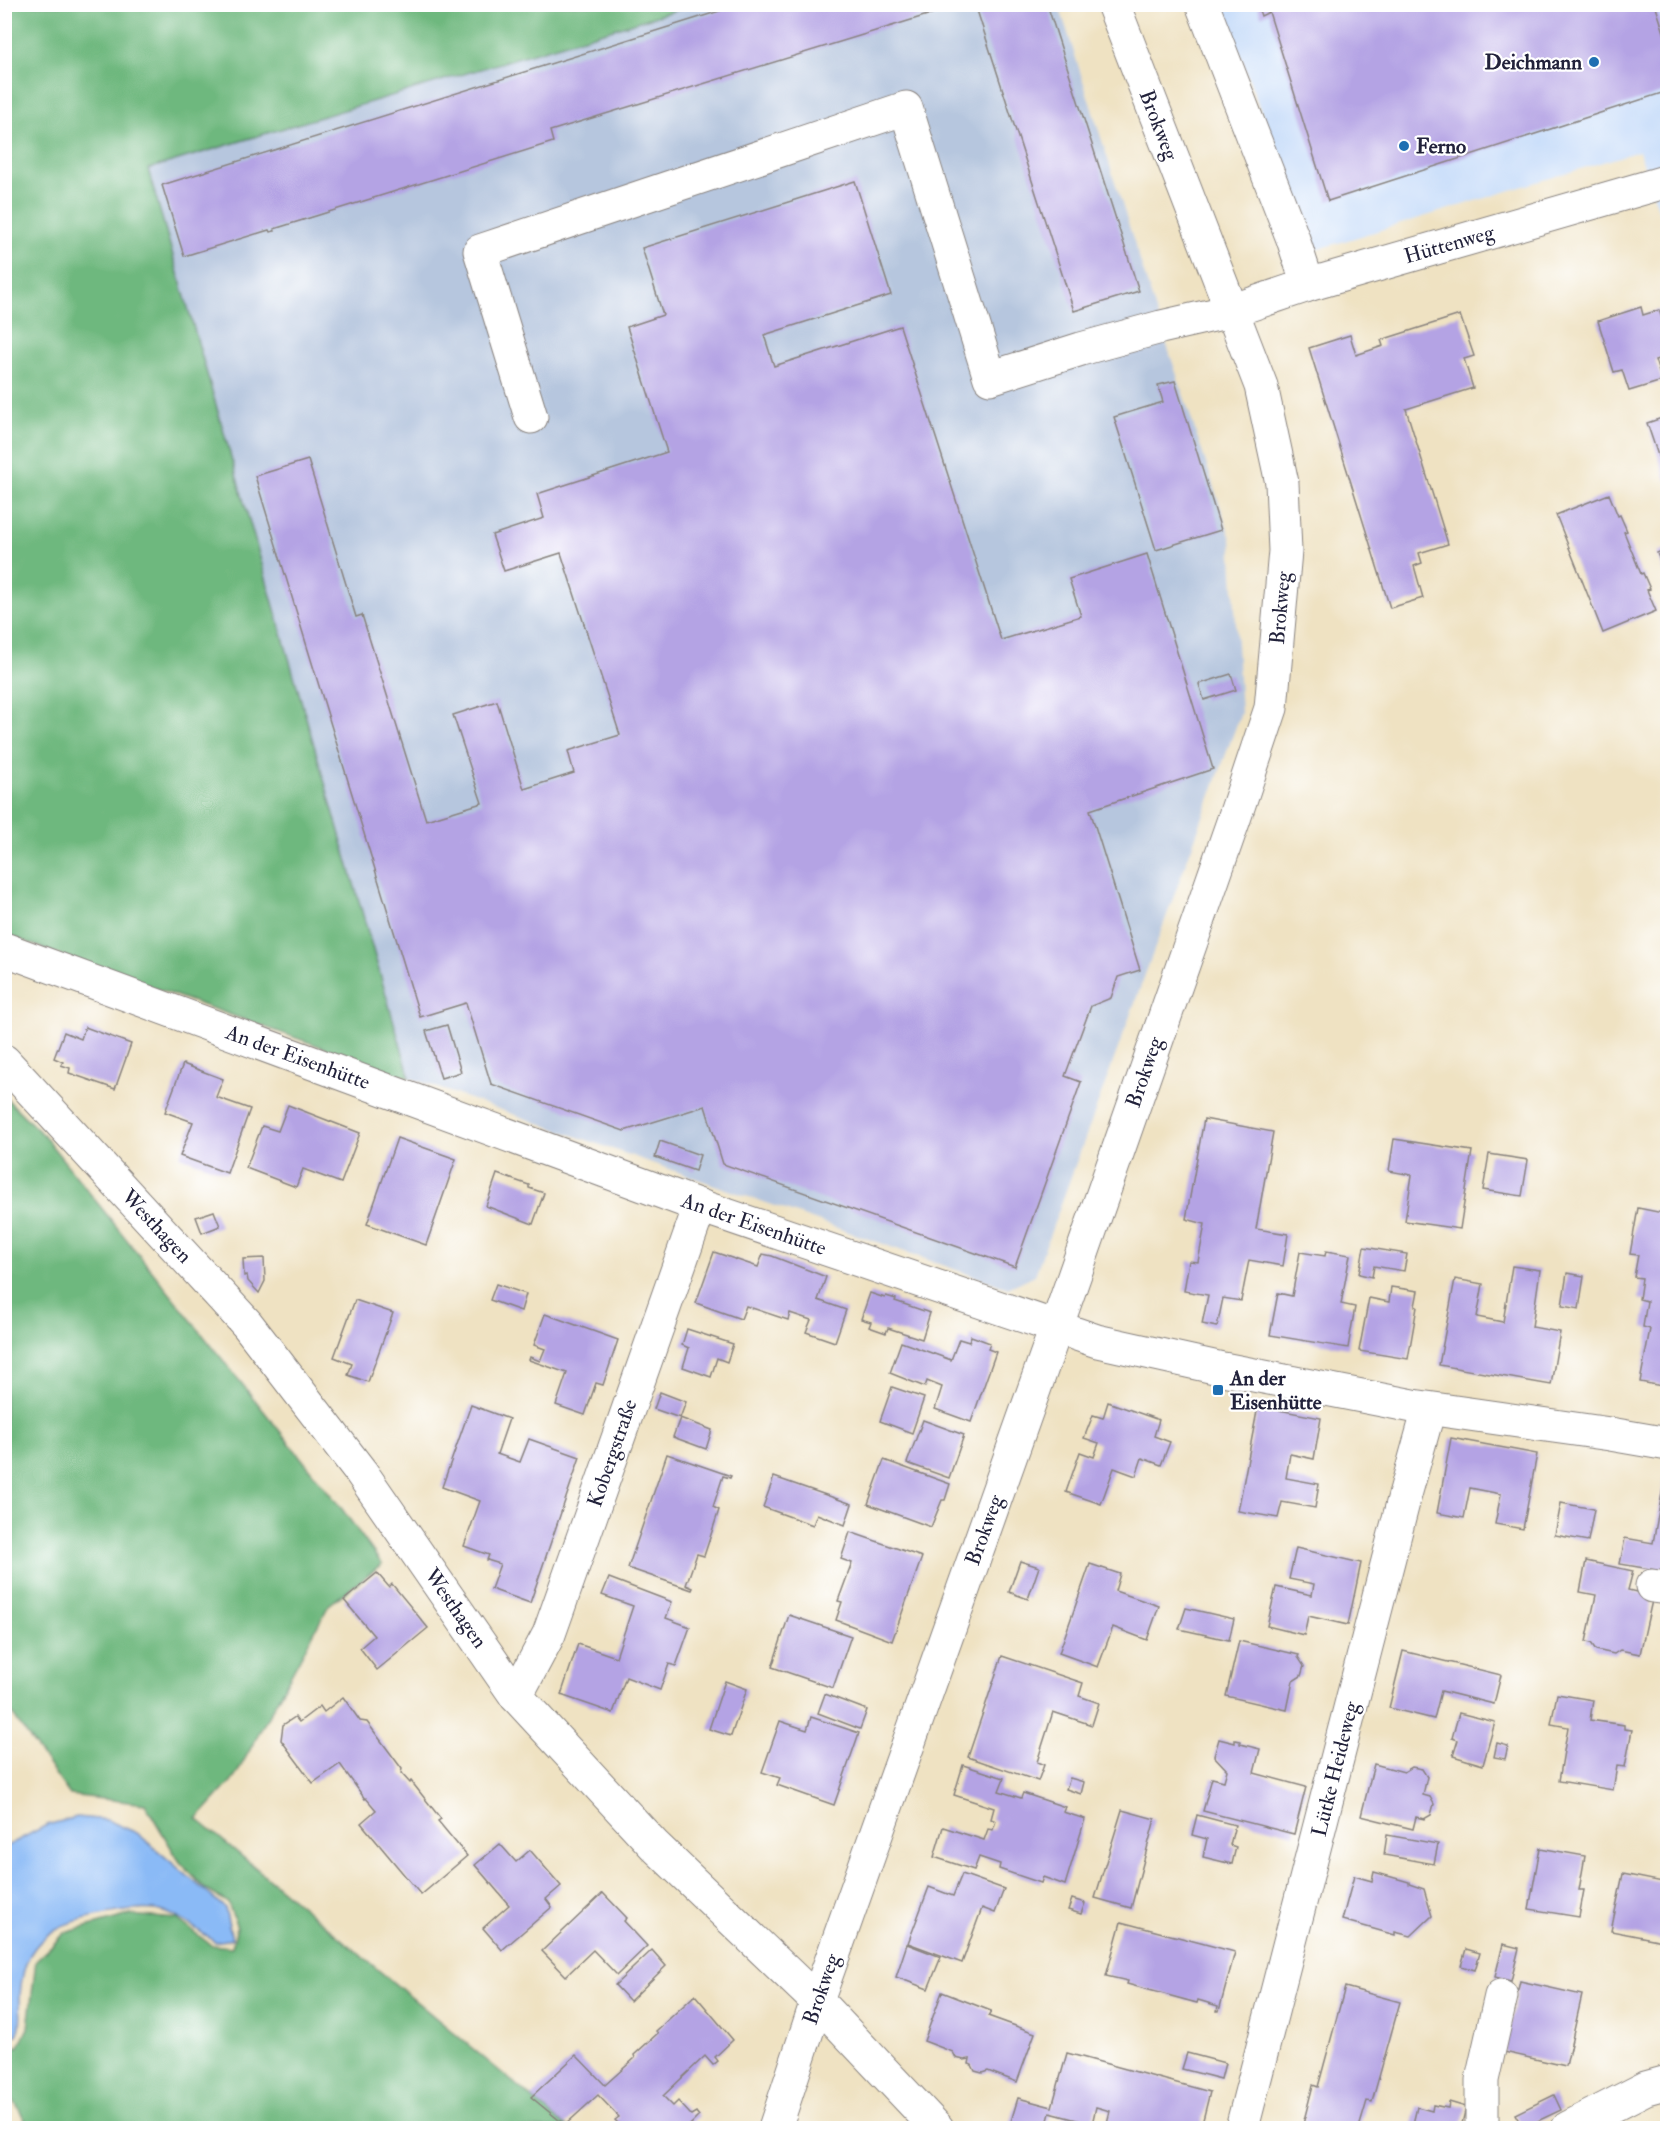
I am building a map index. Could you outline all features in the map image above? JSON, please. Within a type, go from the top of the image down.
[{"type":"street","name":"Brokweg","points":[[775,2128],[817,2001],[1056,1328],[1271,708],[1286,551],[1282,483],[1260,386],[1113,4]]},
{"type":"street","points":[[1202,4],[1289,228],[1308,285]]},
{"type":"street","name":"Hüttenweg","points":[[531,417],[480,251],[906,108],[990,378],[1093,346],[1231,311],[1308,285],[1668,180]]},
{"type":"street","name":"An der Eisenhütte","points":[[4,949],[700,1206],[1097,1341],[1223,1369],[1429,1409],[1668,1444]]},
{"type":"street","name":"Westhagen","points":[[4,1061],[247,1324],[362,1472],[516,1696],[654,1845],[817,2001],[937,2128]]},
{"type":"street","name":"Kobergstraße","points":[[516,1696],[549,1634],[700,1206]]},
{"type":"street","name":"Lütke Heideweg","points":[[1242,2128],[1429,1409]]},
{"type":"street","points":[[1482,2128],[1482,2080],[1501,1996]]},
{"type":"street","points":[[1568,2128],[1646,2088],[1668,2082]]},
{"type":"shaded area","points":[[693,5],[1059,5],[1231,539],[1241,713],[1035,1275],[1008,1288],[410,1078],[147,169]]},
{"type":"shaded area","name":"Ferno","points":[[1222,5],[1667,5],[1667,236],[1639,151],[1312,251]]},
{"type":"green space","points":[[4,5],[693,5],[148,169],[410,1078],[5,934]]},
{"type":"green space","points":[[4,1096],[44,1136],[342,1509],[382,1564],[329,1605],[235,1777],[197,1819],[568,2128],[30,2128],[5,2086],[5,2042],[18,2048],[28,2028],[36,1960],[65,1933],[129,1915],[177,1919],[211,1945],[232,1947],[237,1927],[228,1903],[205,1889],[179,1861],[145,1804],[70,1795],[13,1715],[5,1710]]},
{"type":"water","points":[[77,1817],[107,1820],[137,1833],[225,1908],[232,1939],[215,1942],[178,1918],[154,1910],[109,1913],[65,1925],[45,1937],[30,1955],[21,1985],[19,2030],[17,2035],[5,2037],[5,1847],[47,1825]]},
{"type":"building","points":[[742,4],[960,5],[550,131],[553,142],[274,229],[275,231],[270,232],[269,230],[184,256],[162,185]]},
{"type":"building","points":[[975,4],[1047,4],[1139,291],[1074,311]]},
{"type":"building","name":"Ferno","points":[[1257,4],[1655,4],[1668,45],[1668,91],[1328,201],[1269,12],[1261,16]]},
{"type":"building","points":[[855,181],[891,295],[764,335],[774,366],[900,326],[1001,640],[1081,616],[1069,579],[1147,554],[1213,769],[1090,810],[1140,970],[1118,977],[1111,998],[1091,1006],[1065,1076],[1081,1082],[1015,1267],[723,1164],[705,1106],[624,1131],[491,1084],[466,1003],[420,1017],[255,476],[308,460],[356,617],[362,615],[426,820],[482,803],[453,715],[497,701],[524,789],[574,773],[568,751],[620,735],[561,553],[504,571],[492,535],[544,518],[537,494],[667,452],[627,327],[663,315],[642,248]]},
{"type":"building","points":[[1641,307],[1643,315],[1659,310],[1668,335],[1668,356],[1655,360],[1662,381],[1629,391],[1622,370],[1614,372],[1598,321]]},
{"type":"building","points":[[1460,315],[1474,356],[1464,359],[1473,388],[1406,409],[1448,544],[1419,553],[1422,563],[1414,566],[1423,598],[1390,608],[1309,348],[1350,335],[1356,355],[1383,346],[1381,340]]},
{"type":"building","points":[[1175,381],[1221,530],[1156,550],[1114,417],[1163,402],[1158,385]]},
{"type":"building","points":[[1668,416],[1668,482],[1667,482],[1647,423]]},
{"type":"building","points":[[1609,494],[1627,531],[1624,532],[1641,574],[1643,573],[1650,589],[1647,590],[1656,611],[1603,633],[1556,515]]},
{"type":"building","points":[[1667,549],[1667,579],[1657,553]]},
{"type":"building","points":[[1231,674],[1236,690],[1204,700],[1199,684]]},
{"type":"building","points":[[447,1025],[461,1072],[441,1078],[426,1031]]},
{"type":"building","points":[[85,1027],[131,1044],[115,1089],[69,1073],[70,1068],[61,1065],[63,1062],[54,1058],[64,1032],[81,1039]]},
{"type":"building","points":[[183,1064],[223,1079],[216,1097],[250,1109],[227,1173],[180,1156],[193,1122],[165,1112]]},
{"type":"building","points":[[288,1105],[360,1133],[341,1183],[303,1169],[296,1187],[246,1168],[262,1126],[278,1131]]},
{"type":"building","points":[[1204,1119],[1273,1132],[1256,1229],[1288,1234],[1283,1266],[1249,1260],[1241,1301],[1223,1298],[1217,1327],[1202,1324],[1208,1295],[1184,1291],[1189,1261],[1198,1262],[1205,1224],[1186,1219]]},
{"type":"building","points":[[397,1138],[456,1159],[426,1245],[367,1224]]},
{"type":"building","points":[[1394,1139],[1472,1151],[1460,1229],[1405,1221],[1412,1175],[1389,1171]]},
{"type":"building","points":[[660,1141],[700,1155],[695,1171],[655,1157]]},
{"type":"building","points":[[1489,1154],[1528,1160],[1522,1196],[1483,1190]]},
{"type":"building","points":[[497,1174],[544,1193],[533,1224],[486,1206]]},
{"type":"building","points":[[1638,1208],[1668,1214],[1668,1387],[1640,1382],[1650,1329],[1643,1327],[1647,1301],[1639,1299],[1642,1278],[1634,1277],[1638,1255],[1630,1254]]},
{"type":"building","points":[[214,1211],[220,1226],[202,1233],[196,1217]]},
{"type":"building","points":[[1364,1247],[1407,1254],[1404,1271],[1374,1266],[1372,1277],[1359,1274]]},
{"type":"building","points":[[1326,1251],[1350,1255],[1341,1304],[1355,1307],[1348,1348],[1270,1335],[1278,1293],[1292,1296],[1300,1252],[1325,1256]]},
{"type":"building","points":[[714,1252],[758,1267],[763,1254],[772,1256],[826,1277],[818,1300],[846,1310],[835,1342],[806,1332],[811,1320],[790,1313],[788,1320],[746,1306],[741,1319],[696,1303]]},
{"type":"building","points":[[264,1258],[265,1281],[259,1293],[248,1281],[247,1275],[244,1276],[243,1259]]},
{"type":"building","points":[[1512,1266],[1540,1270],[1532,1327],[1560,1332],[1551,1385],[1439,1365],[1455,1279],[1483,1284],[1477,1317],[1503,1322]]},
{"type":"building","points":[[1567,1273],[1584,1276],[1579,1309],[1562,1306]]},
{"type":"building","points":[[496,1284],[526,1294],[521,1311],[490,1300]]},
{"type":"building","points":[[1391,1287],[1418,1291],[1408,1359],[1359,1351],[1369,1298],[1389,1302]]},
{"type":"building","points":[[870,1293],[896,1299],[895,1301],[930,1313],[922,1339],[888,1328],[886,1333],[869,1327],[871,1322],[861,1319]]},
{"type":"building","points":[[355,1300],[393,1313],[368,1382],[348,1375],[352,1364],[334,1357]]},
{"type":"building","points":[[545,1314],[618,1340],[603,1385],[596,1383],[585,1415],[556,1405],[567,1373],[529,1360],[530,1357],[540,1361],[545,1349],[534,1345]]},
{"type":"building","points":[[687,1329],[733,1344],[727,1362],[717,1358],[711,1377],[683,1367],[689,1348],[682,1345]]},
{"type":"building","points":[[971,1336],[990,1343],[988,1349],[996,1352],[971,1422],[935,1409],[942,1387],[927,1381],[925,1387],[890,1373],[901,1342],[951,1360],[959,1339],[969,1342]]},
{"type":"building","points":[[892,1387],[924,1398],[912,1433],[880,1421]]},
{"type":"building","points":[[660,1392],[686,1402],[680,1418],[654,1409]]},
{"type":"building","points":[[1108,1402],[1159,1420],[1154,1436],[1170,1442],[1161,1465],[1142,1458],[1136,1476],[1114,1468],[1101,1504],[1066,1492],[1080,1452],[1094,1457],[1099,1443],[1084,1438],[1093,1415],[1103,1418]]},
{"type":"building","points":[[471,1405],[509,1419],[497,1454],[520,1462],[529,1439],[580,1457],[530,1603],[491,1589],[500,1564],[487,1560],[489,1555],[464,1546],[480,1501],[442,1487]]},
{"type":"building","points":[[1258,1406],[1321,1418],[1314,1459],[1290,1454],[1286,1478],[1319,1484],[1315,1508],[1282,1502],[1278,1518],[1238,1511]]},
{"type":"building","points":[[680,1418],[712,1430],[706,1449],[673,1437]]},
{"type":"building","points":[[923,1420],[964,1435],[949,1478],[907,1463]]},
{"type":"building","points":[[1451,1438],[1537,1454],[1523,1529],[1495,1524],[1501,1494],[1470,1488],[1464,1518],[1437,1513]]},
{"type":"building","points":[[667,1454],[731,1476],[730,1478],[723,1476],[713,1507],[719,1510],[704,1556],[697,1554],[686,1585],[693,1588],[692,1590],[628,1568]]},
{"type":"building","points":[[884,1460],[950,1484],[945,1500],[942,1500],[931,1527],[868,1504]]},
{"type":"building","points":[[774,1477],[852,1504],[845,1525],[817,1514],[813,1525],[763,1507]]},
{"type":"building","points":[[1665,1477],[1668,1478],[1668,1572],[1620,1564],[1625,1538],[1653,1543]]},
{"type":"building","points":[[1561,1503],[1594,1509],[1588,1541],[1555,1535]]},
{"type":"building","points":[[850,1532],[922,1557],[892,1641],[836,1620],[842,1602],[838,1601],[852,1563],[841,1559]]},
{"type":"building","points":[[1296,1548],[1361,1563],[1348,1625],[1308,1616],[1304,1635],[1267,1626],[1276,1587],[1312,1595],[1314,1584],[1289,1579]]},
{"type":"building","points":[[1020,1561],[1039,1567],[1028,1599],[1009,1592]]},
{"type":"building","points":[[1586,1561],[1633,1571],[1628,1590],[1653,1596],[1640,1654],[1620,1650],[1614,1654],[1596,1650],[1591,1643],[1586,1642],[1596,1595],[1580,1592]]},
{"type":"building","points":[[1090,1564],[1120,1574],[1115,1591],[1159,1606],[1147,1640],[1113,1627],[1098,1667],[1059,1653]]},
{"type":"building","points":[[377,1573],[389,1587],[392,1584],[428,1628],[377,1670],[360,1648],[374,1636],[344,1600]]},
{"type":"building","points":[[609,1578],[672,1602],[666,1618],[690,1627],[676,1666],[669,1664],[660,1690],[626,1677],[613,1713],[561,1695],[578,1644],[616,1657],[633,1606],[602,1595]]},
{"type":"building","points":[[1186,1608],[1234,1619],[1229,1640],[1179,1629]]},
{"type":"building","points":[[789,1615],[851,1636],[833,1688],[772,1667]]},
{"type":"building","points":[[1239,1641],[1299,1655],[1304,1666],[1301,1676],[1293,1681],[1287,1710],[1226,1696]]},
{"type":"building","points":[[1403,1651],[1501,1675],[1494,1704],[1441,1691],[1434,1719],[1389,1708]]},
{"type":"building","points":[[1002,1656],[1083,1683],[1079,1696],[1099,1703],[1092,1725],[1053,1712],[1037,1762],[1044,1765],[1038,1781],[968,1757]]},
{"type":"building","points":[[725,1681],[747,1689],[731,1736],[709,1729]]},
{"type":"building","points":[[825,1694],[867,1710],[860,1729],[818,1713]]},
{"type":"building","points":[[1557,1694],[1593,1700],[1590,1720],[1624,1725],[1624,1729],[1632,1730],[1625,1767],[1617,1766],[1613,1790],[1559,1781],[1568,1727],[1551,1724]]},
{"type":"building","points":[[343,1697],[360,1721],[367,1722],[402,1769],[401,1773],[410,1783],[411,1781],[441,1819],[438,1821],[467,1856],[421,1895],[361,1823],[376,1810],[365,1799],[340,1764],[313,1783],[281,1740],[283,1725],[295,1717],[299,1722],[320,1706],[324,1712]]},
{"type":"building","points":[[1459,1713],[1495,1722],[1483,1765],[1453,1756],[1458,1740],[1452,1738]]},
{"type":"building","points":[[811,1717],[859,1733],[834,1805],[777,1785],[780,1778],[762,1772],[780,1721],[807,1730]]},
{"type":"building","points":[[1219,1739],[1235,1743],[1235,1740],[1240,1741],[1240,1744],[1260,1749],[1254,1773],[1306,1787],[1294,1834],[1203,1811],[1212,1778],[1224,1781],[1227,1770],[1214,1756]]},
{"type":"building","points":[[1497,1743],[1508,1746],[1505,1759],[1494,1757]]},
{"type":"building","points":[[1374,1764],[1404,1772],[1412,1767],[1422,1769],[1427,1777],[1423,1795],[1430,1797],[1434,1804],[1431,1815],[1424,1819],[1416,1817],[1413,1829],[1361,1816]]},
{"type":"building","points":[[963,1765],[1004,1778],[999,1791],[1021,1798],[1023,1793],[1065,1807],[1063,1812],[1085,1819],[1065,1885],[1043,1877],[1041,1883],[999,1869],[1000,1864],[979,1857],[974,1870],[934,1857],[943,1827],[984,1840],[988,1829],[993,1830],[996,1821],[991,1819],[994,1808],[954,1795]]},
{"type":"building","points":[[1070,1778],[1084,1782],[1081,1794],[1066,1789]]},
{"type":"building","points":[[1122,1810],[1155,1819],[1131,1908],[1095,1898]]},
{"type":"building","points":[[1197,1815],[1235,1825],[1230,1845],[1236,1847],[1232,1864],[1203,1857],[1207,1839],[1192,1835]]},
{"type":"building","points":[[1387,1835],[1438,1844],[1434,1864],[1384,1855]]},
{"type":"building","points":[[500,1844],[516,1862],[530,1850],[561,1886],[546,1899],[552,1907],[502,1950],[483,1928],[509,1905],[475,1865]]},
{"type":"building","points":[[1540,1848],[1585,1856],[1579,1890],[1584,1890],[1579,1917],[1529,1909]]},
{"type":"building","points":[[1374,1872],[1424,1889],[1432,1916],[1411,1936],[1395,1932],[1395,1935],[1342,1920],[1354,1876],[1372,1881]]},
{"type":"building","points":[[962,1874],[1004,1889],[995,1913],[982,1908],[962,1963],[908,1943],[929,1887],[953,1896]]},
{"type":"building","points":[[1623,1874],[1668,1883],[1668,1942],[1611,1931]]},
{"type":"building","points":[[603,1893],[627,1918],[624,1921],[647,1946],[617,1975],[593,1950],[566,1976],[542,1951]]},
{"type":"building","points":[[1072,1899],[1085,1903],[1081,1914],[1068,1910]]},
{"type":"building","points":[[1121,1922],[1235,1952],[1219,2011],[1217,2011],[1218,2006],[1198,2000],[1197,2003],[1106,1976]]},
{"type":"building","points":[[907,1944],[941,1957],[928,1989],[896,1977]]},
{"type":"building","points":[[1503,1944],[1519,1948],[1511,1981],[1495,1977]]},
{"type":"building","points":[[1466,1949],[1480,1953],[1475,1970],[1461,1966]]},
{"type":"building","points":[[652,1950],[666,1966],[630,2001],[615,1985]]},
{"type":"building","points":[[1520,1981],[1582,1995],[1566,2066],[1504,2052]]},
{"type":"building","points":[[1345,1987],[1400,2002],[1372,2102],[1367,2101],[1359,2128],[1302,2128],[1313,2085],[1318,2087]]},
{"type":"building","points":[[942,1992],[991,2011],[988,2016],[1035,2033],[1017,2082],[988,2071],[982,2073],[975,2071],[969,2064],[970,2059],[956,2058],[953,2052],[924,2041]]},
{"type":"building","points":[[695,1995],[733,2040],[715,2057],[718,2061],[713,2065],[705,2056],[663,2096],[673,2106],[678,2101],[691,2115],[696,2112],[699,2116],[690,2125],[694,2128],[623,2128],[615,2120],[619,2117],[598,2095],[565,2125],[531,2097],[576,2055],[605,2085],[635,2058],[634,2055],[658,2033],[656,2031]]},
{"type":"building","points":[[1067,2053],[1210,2092],[1201,2128],[1110,2128],[1106,2127],[1110,2111],[1096,2107],[1092,2124],[1050,2113],[1046,2128],[1009,2128],[1018,2098],[1052,2107]]},
{"type":"building","points":[[1187,2053],[1225,2063],[1221,2079],[1182,2069]]},
{"type":"building","points":[[1554,2095],[1561,2110],[1523,2128],[1515,2114]]},
{"type":"building","points":[[1449,2102],[1466,2107],[1461,2128],[1412,2128],[1417,2107],[1432,2111],[1433,2105],[1448,2108]]},
{"type":"place","name":"Deichmann","points":[[1594,62]]},
{"type":"place","name":"Ferno","points":[[1404,146]]},
{"type":"place","name":"An der Eisenhütte","points":[[1218,1390]]}]
